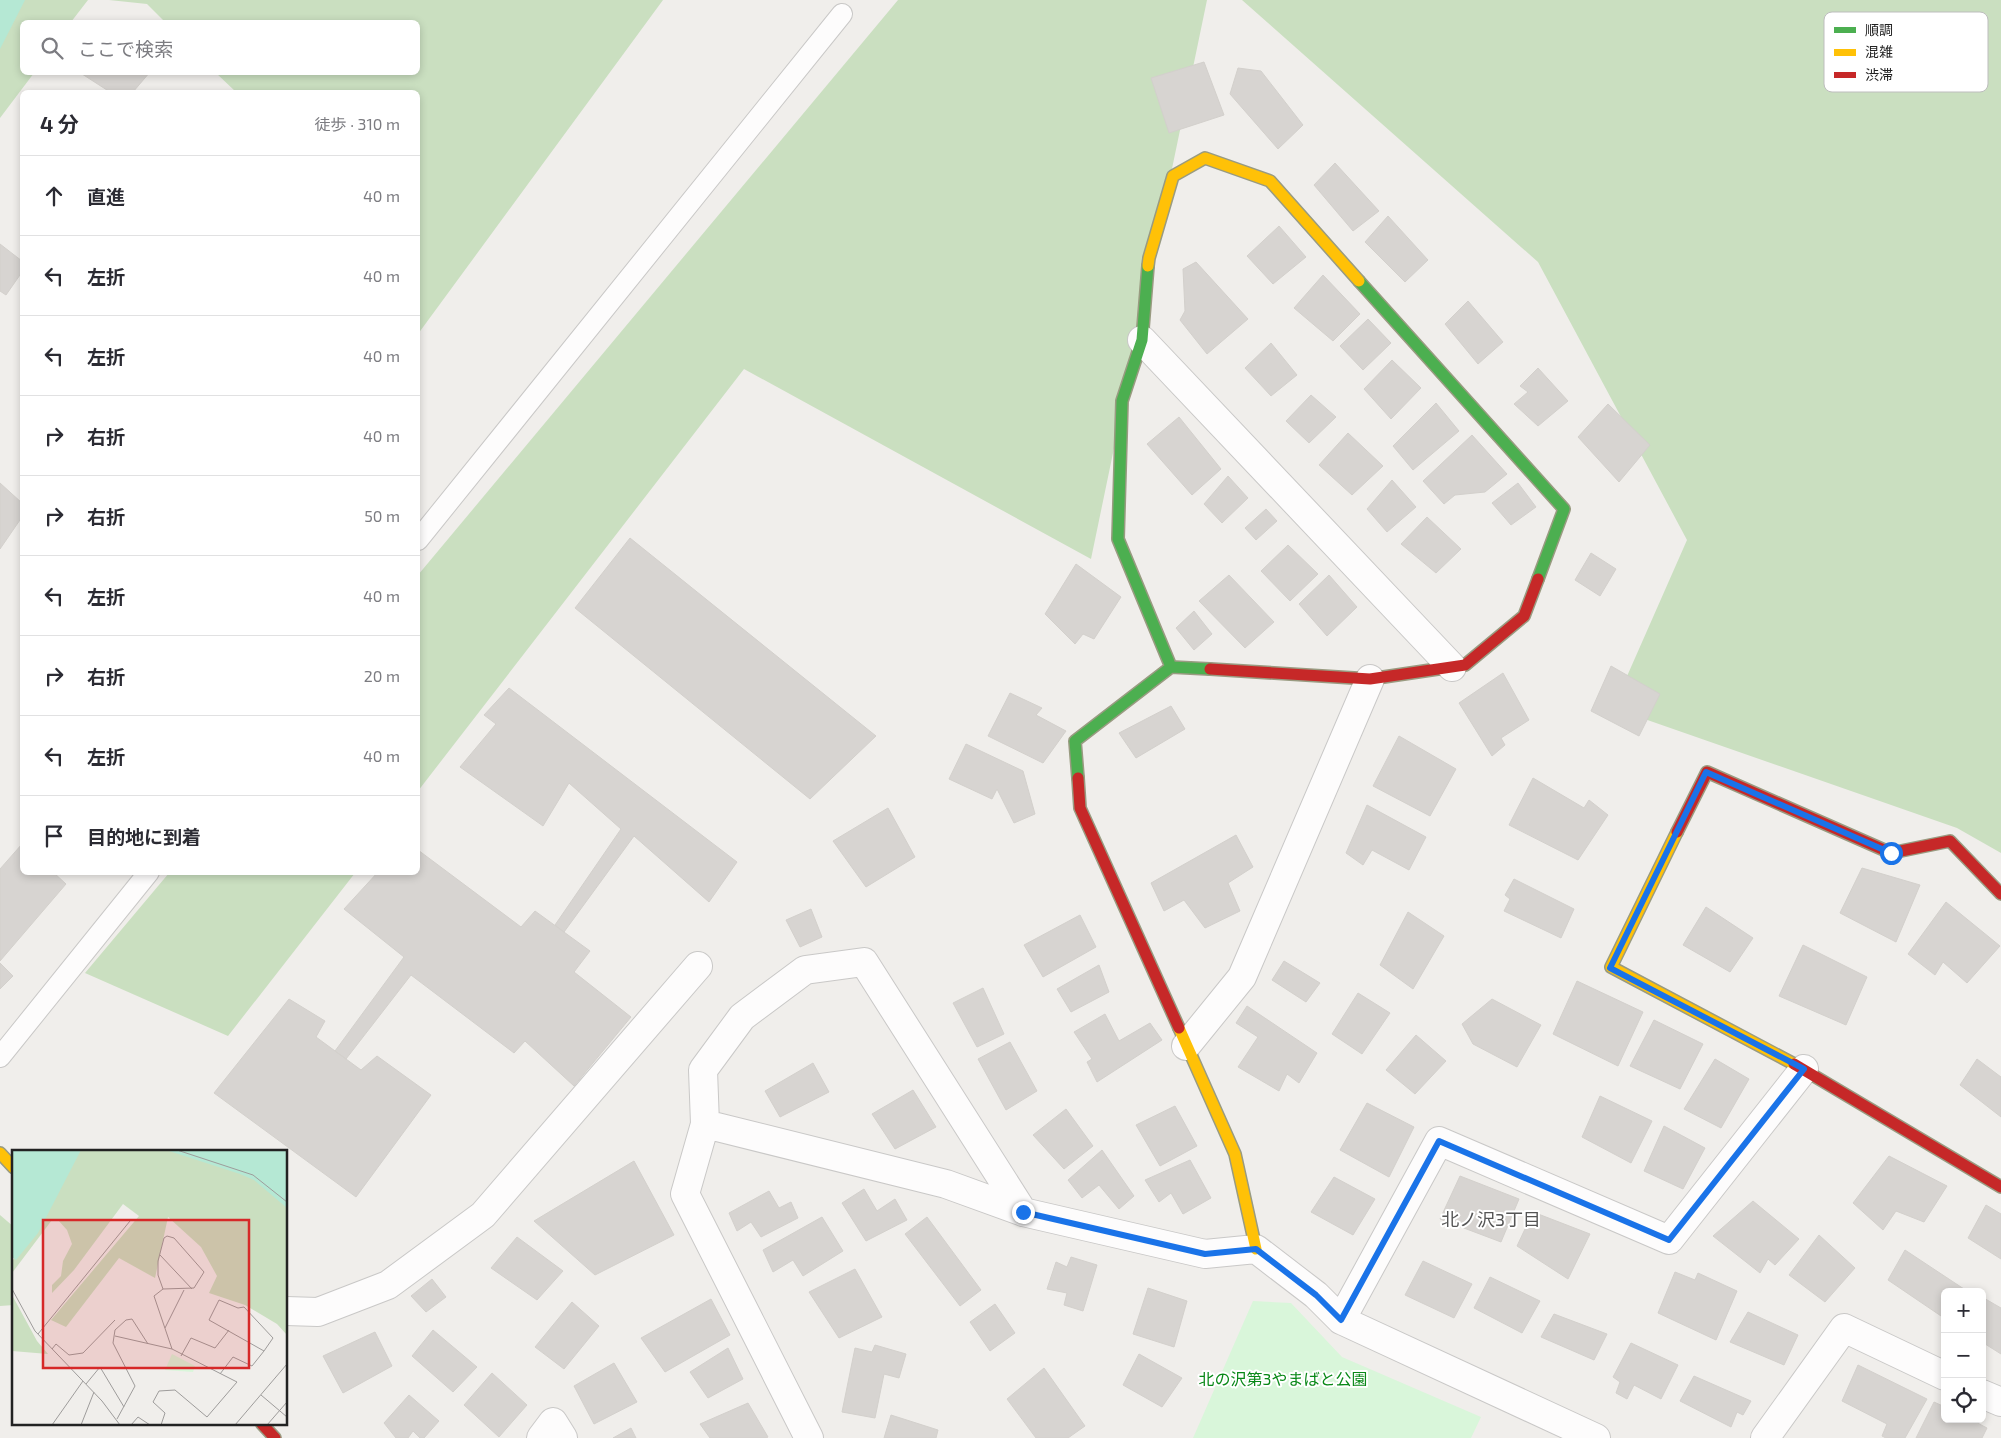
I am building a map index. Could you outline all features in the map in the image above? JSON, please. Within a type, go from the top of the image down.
[{"type":"street","points":[[1171,668],[1118,539],[1122,401],[1142,340],[1149,258],[1173,176],[1205,158],[1270,180],[1564,509],[1524,616],[1465,664],[1452,668],[1370,679],[1171,668],[1075,741],[1080,808],[1234,1154],[1256,1249],[1316,1295],[1341,1320],[1596,1438]]},
{"type":"street","points":[[1142,340],[1452,668]]},
{"type":"street","points":[[1186,1046],[1242,977],[1370,679]]},
{"type":"street","points":[[2001,894],[1950,841],[1891,853],[1706,772],[1610,968],[1804,1069],[2001,1187]]},
{"type":"street","points":[[809,1438],[685,1194],[705,1124],[704,1070],[742,1017],[805,970],[864,962],[1023,1212]]},
{"type":"street","points":[[288,1311],[318,1312],[388,1285],[483,1215],[698,966]]},
{"type":"street","points":[[1341,1320],[1439,1141],[1669,1240],[1804,1069]]},
{"type":"street","points":[[705,1124],[946,1184],[1023,1212],[1205,1254],[1256,1249]]},
{"type":"street","points":[[0,1153],[12,1166]]},
{"type":"street","points":[[1765,1438],[1844,1328],[1941,1374]]},
{"type":"street","points":[[1986,1396],[2001,1402]]},
{"type":"street","points":[[541,1438],[553,1422],[563,1438]]},
{"type":"street","points":[[264,1426],[275,1438]]},
{"type":"lane","points":[[420,538],[842,14]]},
{"type":"lane","points":[[0,1057],[147,875]]},
{"type":"green space","points":[[0,0],[88,0],[73,20],[20,20],[20,75],[32,75],[0,118]]},
{"type":"green space","points":[[0,0],[25,0],[0,49]]},
{"type":"green space","points":[[109,0],[663,0],[420,331],[420,90],[234,90],[218,75],[420,75],[420,20],[163,20],[147,4]]},
{"type":"green space","points":[[898,0],[1207,0],[1091,559],[744,369],[420,788],[420,573]]},
{"type":"green space","points":[[1242,0],[2001,0],[2001,853],[1957,828],[1613,708],[1687,540],[1538,262]]},
{"type":"green space","points":[[167,875],[353,875],[228,1036],[85,973]]},
{"type":"green space","points":[[0,1215],[12,1225],[12,1305],[0,1306]]},
{"type":"green space","name":"北の沢第3やまばと公園","points":[[1253,1301],[1291,1303],[1342,1357],[1481,1417],[1471,1438],[1193,1438]]},
{"type":"building","points":[[1204,62],[1224,115],[1169,133],[1151,78]]},
{"type":"building","points":[[1238,68],[1261,71],[1303,125],[1278,149],[1230,94]]},
{"type":"building","points":[[84,75],[147,75],[135,90],[107,90]]},
{"type":"building","points":[[1335,163],[1379,211],[1353,231],[1314,185]]},
{"type":"building","points":[[1388,216],[1428,260],[1405,282],[1365,242]]},
{"type":"building","points":[[1279,226],[1306,257],[1273,284],[1247,256]]},
{"type":"building","points":[[0,244],[20,259],[20,275],[6,295],[0,291]]},
{"type":"building","points":[[1196,262],[1248,319],[1207,354],[1180,320],[1185,311],[1183,269]]},
{"type":"building","points":[[1323,275],[1360,314],[1333,341],[1294,308]]},
{"type":"building","points":[[1468,301],[1503,342],[1478,364],[1445,324]]},
{"type":"building","points":[[1368,319],[1391,343],[1363,370],[1340,346]]},
{"type":"building","points":[[1271,343],[1297,375],[1271,396],[1245,368]]},
{"type":"building","points":[[1392,360],[1421,388],[1391,419],[1364,389]]},
{"type":"building","points":[[1538,368],[1568,401],[1538,426],[1514,404],[1528,392],[1520,386]]},
{"type":"building","points":[[1311,395],[1336,417],[1309,443],[1286,421]]},
{"type":"building","points":[[1436,403],[1459,431],[1413,470],[1393,446]]},
{"type":"building","points":[[1608,404],[1650,445],[1619,482],[1578,437]]},
{"type":"building","points":[[1179,417],[1221,469],[1192,495],[1147,444]]},
{"type":"building","points":[[1348,433],[1383,466],[1352,495],[1319,465]]},
{"type":"building","points":[[1472,435],[1507,474],[1485,492],[1455,495],[1444,504],[1423,481]]},
{"type":"building","points":[[1228,476],[1248,498],[1222,523],[1204,504]]},
{"type":"building","points":[[1392,480],[1416,507],[1387,532],[1367,509]]},
{"type":"building","points":[[0,483],[20,501],[20,520],[0,549]]},
{"type":"building","points":[[1518,483],[1536,507],[1511,525],[1492,503]]},
{"type":"building","points":[[1266,509],[1277,521],[1256,540],[1245,528]]},
{"type":"building","points":[[1427,517],[1461,549],[1436,573],[1401,544]]},
{"type":"building","points":[[630,538],[876,736],[810,799],[575,608]]},
{"type":"building","points":[[1288,545],[1318,574],[1290,601],[1261,571]]},
{"type":"building","points":[[1591,553],[1616,569],[1600,596],[1575,580]]},
{"type":"building","points":[[1076,564],[1121,597],[1094,639],[1083,634],[1075,644],[1045,614]]},
{"type":"building","points":[[1229,575],[1274,622],[1245,648],[1199,601]]},
{"type":"building","points":[[1329,575],[1357,607],[1327,636],[1299,604]]},
{"type":"building","points":[[1194,611],[1212,634],[1194,650],[1176,628]]},
{"type":"building","points":[[1611,666],[1660,694],[1639,736],[1591,711]]},
{"type":"building","points":[[1503,673],[1529,720],[1501,738],[1505,745],[1492,756],[1459,703]]},
{"type":"building","points":[[509,688],[737,862],[709,902],[634,836],[564,932],[555,925],[621,829],[569,783],[543,826],[460,767],[496,724],[484,715]]},
{"type":"building","points":[[1010,693],[1042,708],[1036,715],[1066,731],[1043,763],[988,736]]},
{"type":"building","points":[[1171,706],[1185,729],[1136,758],[1119,733]]},
{"type":"building","points":[[1399,736],[1456,769],[1430,816],[1373,786]]},
{"type":"building","points":[[966,744],[1023,771],[1035,814],[1014,823],[997,789],[992,799],[949,779]]},
{"type":"building","points":[[1533,778],[1584,808],[1589,800],[1608,815],[1578,860],[1509,825]]},
{"type":"building","points":[[1367,805],[1426,837],[1409,870],[1372,850],[1363,865],[1346,853]]},
{"type":"building","points":[[888,808],[915,857],[866,887],[833,841]]},
{"type":"building","points":[[1236,835],[1253,867],[1228,883],[1240,911],[1205,928],[1184,900],[1164,911],[1151,883]]},
{"type":"building","points":[[20,846],[20,875],[56,875],[66,884],[0,961],[0,869]]},
{"type":"building","points":[[420,851],[521,927],[535,911],[590,951],[574,972],[631,1017],[574,1086],[525,1041],[514,1053],[411,975],[346,1059],[335,1051],[404,957],[344,909],[375,875],[420,875]]},
{"type":"building","points":[[1862,868],[1920,885],[1896,942],[1840,913]]},
{"type":"building","points":[[1514,879],[1574,909],[1561,938],[1504,911],[1510,899],[1505,895]]},
{"type":"building","points":[[1946,902],[2000,946],[1967,983],[1943,962],[1935,975],[1908,954]]},
{"type":"building","points":[[1706,907],[1753,938],[1730,972],[1683,945]]},
{"type":"building","points":[[811,909],[822,937],[800,947],[786,920]]},
{"type":"building","points":[[1408,912],[1444,936],[1413,989],[1380,965]]},
{"type":"building","points":[[1080,915],[1096,947],[1043,977],[1024,945]]},
{"type":"building","points":[[1803,945],[1867,977],[1846,1025],[1779,996]]},
{"type":"building","points":[[1284,961],[1320,983],[1306,1002],[1272,980]]},
{"type":"building","points":[[0,963],[13,976],[0,989]]},
{"type":"building","points":[[1099,965],[1109,992],[1071,1012],[1057,989]]},
{"type":"building","points":[[1577,981],[1643,1012],[1618,1066],[1553,1034]]},
{"type":"building","points":[[983,988],[1004,1034],[977,1047],[953,1003]]},
{"type":"building","points":[[1358,993],[1390,1013],[1362,1054],[1332,1034]]},
{"type":"building","points":[[289,999],[325,1021],[316,1037],[361,1070],[377,1056],[431,1095],[356,1197],[214,1093]]},
{"type":"building","points":[[1492,999],[1541,1025],[1517,1067],[1473,1044],[1462,1024]]},
{"type":"building","points":[[1247,1006],[1317,1053],[1299,1083],[1287,1074],[1279,1091],[1238,1067],[1258,1037],[1236,1023]]},
{"type":"building","points":[[1105,1014],[1119,1041],[1150,1023],[1162,1040],[1097,1082],[1087,1062],[1092,1059],[1074,1032]]},
{"type":"building","points":[[1654,1020],[1703,1044],[1680,1089],[1630,1066]]},
{"type":"building","points":[[1416,1035],[1446,1061],[1415,1094],[1386,1070]]},
{"type":"building","points":[[1010,1042],[1037,1091],[1006,1110],[978,1059]]},
{"type":"building","points":[[1715,1059],[1749,1079],[1721,1128],[1684,1109]]},
{"type":"building","points":[[1977,1059],[2001,1077],[2001,1117],[1960,1085]]},
{"type":"building","points":[[813,1063],[829,1092],[780,1117],[765,1091]]},
{"type":"building","points":[[913,1090],[936,1127],[895,1149],[872,1114]]},
{"type":"building","points":[[1600,1096],[1652,1121],[1631,1163],[1582,1137]]},
{"type":"building","points":[[1367,1103],[1414,1127],[1389,1177],[1340,1150]]},
{"type":"building","points":[[1175,1106],[1197,1146],[1160,1166],[1136,1125]]},
{"type":"building","points":[[1066,1109],[1093,1146],[1064,1169],[1033,1135]]},
{"type":"building","points":[[1664,1126],[1705,1148],[1683,1189],[1644,1171]]},
{"type":"building","points":[[1102,1150],[1134,1196],[1119,1209],[1099,1185],[1082,1198],[1068,1180]]},
{"type":"building","points":[[1889,1156],[1947,1186],[1924,1222],[1896,1211],[1883,1230],[1853,1203]]},
{"type":"building","points":[[1190,1160],[1211,1198],[1183,1214],[1171,1193],[1159,1202],[1145,1180]]},
{"type":"building","points":[[634,1161],[674,1235],[595,1275],[534,1221]]},
{"type":"building","points":[[1460,1176],[1519,1199],[1501,1242],[1440,1219]]},
{"type":"building","points":[[1334,1177],[1375,1199],[1353,1235],[1311,1212]]},
{"type":"building","points":[[864,1189],[877,1211],[895,1199],[907,1220],[866,1241],[842,1203]]},
{"type":"building","points":[[769,1191],[779,1208],[791,1202],[798,1218],[761,1237],[751,1222],[737,1231],[729,1213]]},
{"type":"building","points":[[1753,1201],[1799,1239],[1775,1265],[1768,1259],[1760,1273],[1713,1236]]},
{"type":"building","points":[[1986,1205],[2001,1214],[2001,1259],[1968,1238]]},
{"type":"building","points":[[1533,1212],[1590,1234],[1568,1279],[1517,1246]]},
{"type":"building","points":[[822,1217],[843,1251],[803,1276],[793,1260],[773,1272],[763,1250]]},
{"type":"building","points":[[927,1217],[981,1290],[960,1306],[905,1234]]},
{"type":"building","points":[[1819,1235],[1855,1268],[1825,1302],[1789,1275]]},
{"type":"building","points":[[517,1237],[563,1271],[537,1300],[491,1268]]},
{"type":"building","points":[[1905,1250],[1962,1288],[1941,1288],[1941,1316],[1888,1280]]},
{"type":"building","points":[[1071,1257],[1097,1265],[1083,1311],[1064,1305],[1067,1293],[1047,1289],[1056,1262],[1067,1267]]},
{"type":"building","points":[[1423,1261],[1472,1284],[1454,1318],[1405,1295]]},
{"type":"building","points":[[855,1269],[882,1317],[839,1338],[809,1292]]},
{"type":"building","points":[[1675,1272],[1695,1280],[1698,1273],[1737,1291],[1716,1340],[1658,1313]]},
{"type":"building","points":[[1490,1277],[1540,1301],[1522,1333],[1474,1308]]},
{"type":"building","points":[[432,1279],[446,1297],[426,1312],[411,1296]]},
{"type":"building","points":[[1148,1288],[1187,1301],[1174,1347],[1133,1334]]},
{"type":"building","points":[[711,1299],[730,1335],[665,1372],[641,1338]]},
{"type":"building","points":[[1986,1299],[2001,1308],[2001,1354],[1986,1345]]},
{"type":"building","points":[[572,1302],[599,1326],[564,1369],[535,1347]]},
{"type":"building","points":[[995,1304],[1015,1333],[990,1351],[970,1322]]},
{"type":"building","points":[[1748,1312],[1798,1335],[1784,1365],[1730,1342]]},
{"type":"building","points":[[1554,1314],[1607,1334],[1594,1360],[1541,1337]]},
{"type":"building","points":[[433,1330],[477,1367],[453,1392],[412,1356]]},
{"type":"building","points":[[375,1332],[392,1366],[343,1393],[323,1356]]},
{"type":"building","points":[[1631,1343],[1678,1365],[1661,1399],[1634,1385],[1627,1399],[1616,1393],[1620,1382],[1613,1377]]},
{"type":"building","points":[[875,1345],[906,1354],[899,1378],[884,1374],[875,1418],[842,1412],[855,1348],[872,1352]]},
{"type":"building","points":[[728,1348],[743,1379],[708,1398],[690,1372]]},
{"type":"building","points":[[1139,1354],[1182,1378],[1162,1407],[1123,1385]]},
{"type":"building","points":[[614,1363],[637,1402],[594,1424],[574,1386]]},
{"type":"building","points":[[1858,1365],[1927,1399],[1905,1438],[1886,1438],[1882,1436],[1887,1424],[1842,1401]]},
{"type":"building","points":[[1044,1368],[1085,1426],[1068,1438],[1036,1438],[1007,1399]]},
{"type":"building","points":[[492,1373],[527,1405],[499,1437],[464,1405]]},
{"type":"building","points":[[1694,1376],[1751,1401],[1743,1415],[1737,1412],[1731,1427],[1680,1401]]},
{"type":"building","points":[[409,1395],[439,1421],[424,1438],[420,1438],[413,1431],[408,1438],[396,1438],[384,1423]]},
{"type":"building","points":[[1934,1402],[1941,1405],[1941,1423],[1978,1423],[1987,1428],[1982,1438],[1916,1438]]},
{"type":"building","points":[[748,1403],[768,1437],[710,1438],[700,1424]]},
{"type":"building","points":[[891,1415],[938,1430],[936,1438],[884,1438]]},
{"type":"building","points":[[631,1428],[636,1438],[613,1438]]},
{"type":"traffic: fast","points":[[1148,266],[1142,340],[1122,401],[1118,539],[1171,667]]},
{"type":"traffic: fast","points":[[1359,281],[1564,509],[1538,579]]},
{"type":"traffic: fast","points":[[1078,778],[1075,741],[1171,667],[1210,669]]},
{"type":"traffic: slow","points":[[1148,266],[1173,176],[1205,158],[1270,181],[1359,281]]},
{"type":"traffic: slow","points":[[1677,832],[1611,967],[1794,1064]]},
{"type":"traffic: slow","points":[[1179,1028],[1235,1154],[1256,1249]]},
{"type":"traffic: slow","points":[[0,1153],[12,1166]]},
{"type":"traffic: jam","points":[[1210,669],[1370,679],[1465,665],[1524,616],[1538,579]]},
{"type":"traffic: jam","points":[[1677,832],[1707,772],[1891,853],[1950,841],[2001,894]]},
{"type":"traffic: jam","points":[[1078,778],[1080,808],[1179,1028]]},
{"type":"traffic: jam","points":[[1794,1064],[2001,1187]]},
{"type":"traffic: jam","points":[[264,1426],[275,1438]]},
{"type":"district","name":"北ノ沢3丁目","points":[[1491,1220]]},
{"type":"route","points":[[1023,1212],[1205,1254],[1256,1249],[1316,1295],[1341,1320],[1439,1141],[1669,1240],[1804,1069],[1610,968],[1706,772],[1891,853]]}]
